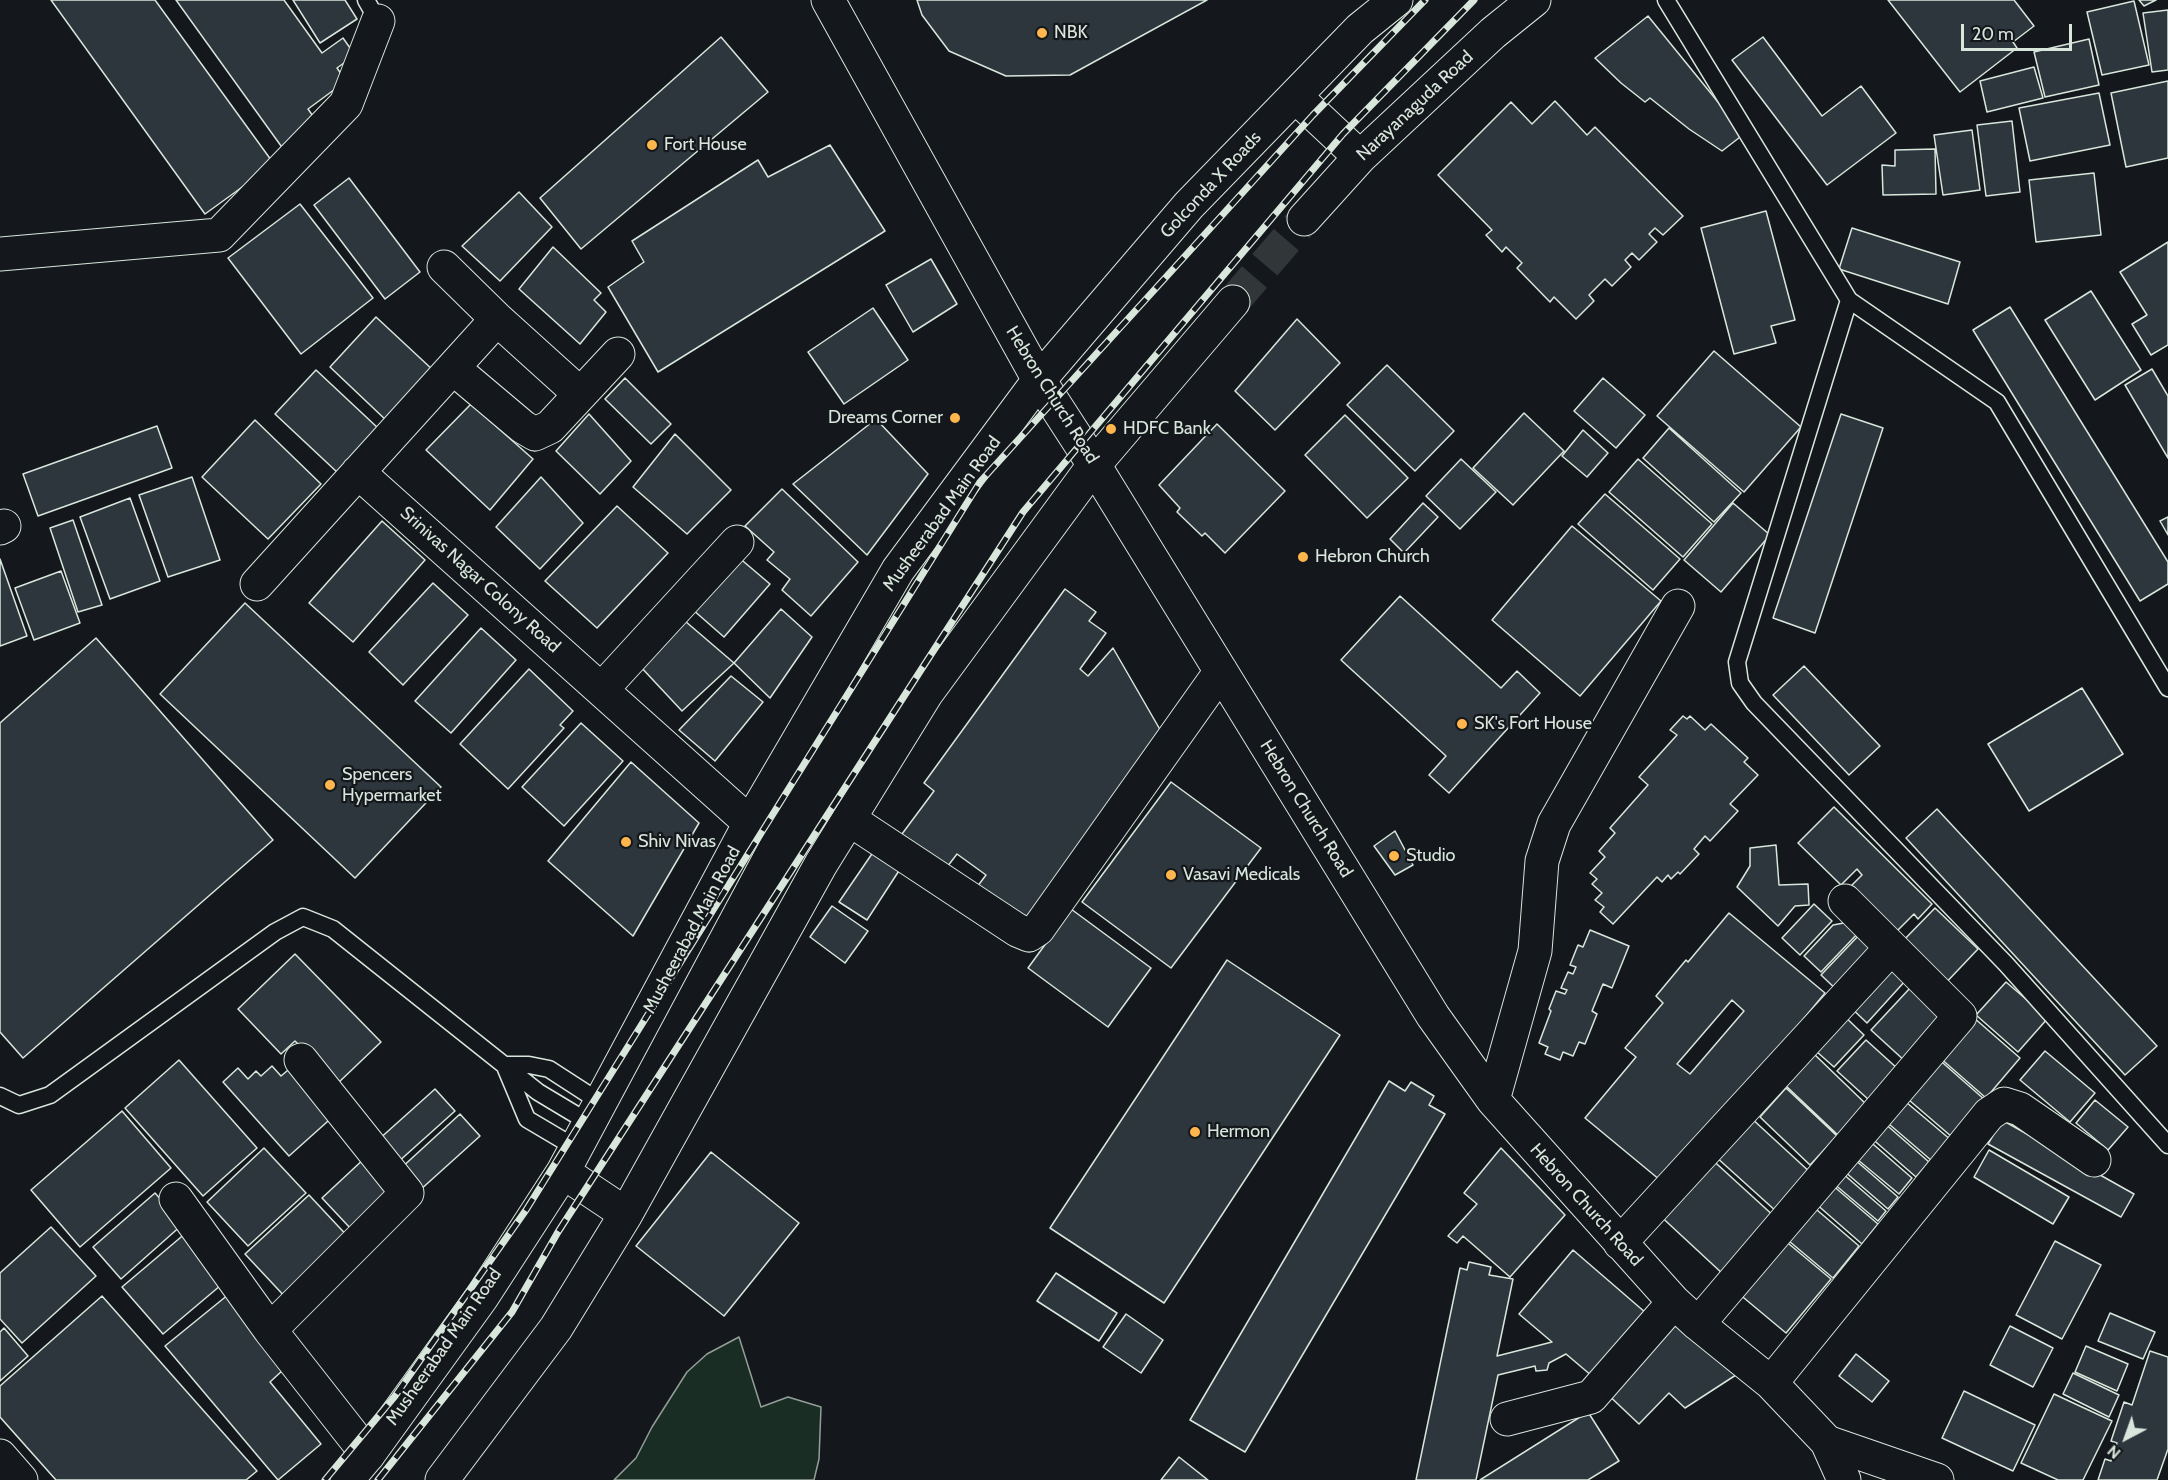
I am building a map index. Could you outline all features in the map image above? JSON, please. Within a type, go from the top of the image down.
[{"type":"street","name":"Hebron Church Road","points":[[828,0],[1039,380],[1094,465],[1433,1016],[1493,1100],[1674,1302],[1771,1383],[1827,1442],[1936,1480]]},
{"type":"street","name":"Golconda X Roads","points":[[1039,380],[1189,205],[1360,29],[1396,0]]},
{"type":"street","name":"Narayanaguda Road","points":[[1304,219],[1360,157],[1493,33],[1534,0]]},
{"type":"street","points":[[0,254],[219,235],[346,104],[372,11]]},
{"type":"street","points":[[1295,96],[1360,157]]},
{"type":"street","points":[[444,267],[497,319],[580,394]]},
{"type":"street","points":[[442,1480],[556,1328],[626,1214],[714,1052],[821,864],[926,694],[1094,465],[1233,302]]},
{"type":"street","points":[[256,584],[497,319]]},
{"type":"street","points":[[453,368],[523,428],[535,434],[550,427],[618,354]]},
{"type":"street","name":"Musheerabad Main Road","points":[[347,1480],[368,1455],[482,1297],[582,1136],[750,823],[898,570],[1039,380]]},
{"type":"street","name":"Srinivas Nagar Colony Road","points":[[358,472],[750,823]]},
{"type":"street","points":[[602,689],[737,542]]},
{"type":"street","points":[[1493,1100],[1535,951],[1542,861],[1554,824],[1678,606]]},
{"type":"street","points":[[849,819],[1017,930],[1029,935],[1038,929],[1221,671]]},
{"type":"street","points":[[1698,1324],[1960,1017],[1845,901]]},
{"type":"street","points":[[1620,1243],[1891,948]]},
{"type":"street","points":[[270,1330],[407,1193],[302,1060]]},
{"type":"street","points":[[1771,1383],[1989,1114],[2004,1104],[2019,1109],[2094,1160]]},
{"type":"street","points":[[582,1136],[626,1214]]},
{"type":"street","points":[[176,1199],[270,1330],[368,1455]]},
{"type":"street","points":[[1507,1419],[1591,1397],[1674,1302]]},
{"type":"street","points":[[1827,1442],[1844,1480]]},
{"type":"street","points":[[0,1456],[21,1480]]},
{"type":"lane","points":[[1666,0],[1849,300],[1997,402],[2168,687]]},
{"type":"lane","points":[[1849,300],[1737,662],[1740,683],[1754,703],[2006,964],[2168,1145]]},
{"type":"lane","points":[[0,1096],[19,1105],[50,1095],[275,932],[303,917],[333,929],[538,1092],[582,1136]]},
{"type":"lane","points":[[505,1065],[527,1119],[582,1136]]},
{"type":"lane","points":[[505,1065],[529,1065],[549,1069],[582,1136]]},
{"type":"green space","points":[[739,1337],[761,1407],[788,1397],[821,1407],[819,1459],[814,1480],[614,1480],[636,1458],[652,1427],[687,1372],[707,1354]]},
{"type":"building","points":[[51,0],[155,0],[274,164],[205,214]]},
{"type":"building","points":[[176,0],[284,0],[322,53],[343,38],[355,55],[337,68],[346,81],[308,109],[324,132],[289,157]]},
{"type":"building","points":[[293,0],[345,0],[357,19],[320,43]]},
{"type":"building","name":"NBK","points":[[917,0],[1207,0],[1070,75],[1006,76],[949,51],[922,15]]},
{"type":"building","points":[[1888,0],[2014,0],[2034,26],[2013,42],[2017,48],[1960,92]]},
{"type":"building","points":[[2139,0],[2156,0],[2144,6]]},
{"type":"building","points":[[2134,1],[2149,65],[2102,75],[2087,12]]},
{"type":"building","points":[[2168,10],[2168,70],[2152,72],[2143,13]]},
{"type":"building","points":[[1648,16],[1744,134],[1722,151],[1689,129],[1650,98],[1645,102],[1595,58]]},
{"type":"building","name":"Fort House","points":[[721,37],[768,92],[581,249],[540,198]]},
{"type":"building","points":[[1763,37],[1822,116],[1861,86],[1896,133],[1827,185],[1732,60]]},
{"type":"building","points":[[2089,39],[2099,85],[2045,97],[2034,52]]},
{"type":"building","points":[[2034,67],[2043,98],[1987,112],[1980,81]]},
{"type":"building","points":[[2168,81],[2168,158],[2126,167],[2111,93]]},
{"type":"building","points":[[2099,93],[2110,145],[2030,161],[2019,108]]},
{"type":"building","points":[[1555,101],[1587,135],[1595,127],[1683,216],[1663,235],[1655,228],[1649,234],[1657,242],[1639,260],[1632,253],[1625,260],[1631,267],[1612,286],[1605,279],[1589,295],[1594,301],[1576,319],[1554,297],[1550,302],[1517,268],[1522,263],[1506,247],[1502,252],[1486,235],[1492,230],[1438,175],[1511,102],[1532,124]]},
{"type":"building","points":[[2012,121],[2020,192],[1986,196],[1977,125]]},
{"type":"building","points":[[1972,130],[1980,190],[1943,195],[1934,135]]},
{"type":"building","points":[[830,145],[885,231],[658,372],[608,287],[644,262],[632,241],[758,160],[768,177]]},
{"type":"building","points":[[1935,149],[1936,194],[1883,195],[1882,165],[1895,166],[1895,150]]},
{"type":"building","points":[[2094,173],[2101,235],[2036,242],[2029,180]]},
{"type":"building","points":[[349,178],[420,272],[385,299],[314,205]]},
{"type":"building","points":[[519,192],[552,227],[500,281],[462,246]]},
{"type":"building","points":[[300,204],[373,298],[301,354],[228,258]]},
{"type":"building","points":[[1766,211],[1795,320],[1771,326],[1776,343],[1734,354],[1701,228]]},
{"type":"building","points":[[1852,228],[1960,262],[1948,304],[1839,269]]},
{"type":"building","points":[[2168,242],[2168,345],[2151,355],[2132,324],[2147,315],[2120,272]]},
{"type":"building","points":[[553,247],[601,293],[594,300],[606,312],[580,344],[519,289]]},
{"type":"building","points":[[931,259],[957,304],[913,332],[886,285]]},
{"type":"building","points":[[2091,291],[2141,370],[2095,400],[2045,320]]},
{"type":"building","points":[[2010,307],[2168,562],[2168,584],[2140,601],[1973,330]]},
{"type":"building","points":[[873,308],[908,360],[844,404],[808,352]]},
{"type":"building","points":[[376,317],[434,371],[388,422],[330,367]]},
{"type":"building","points":[[1297,319],[1340,363],[1275,430],[1235,391]]},
{"type":"building","points":[[1714,351],[1801,427],[1744,492],[1657,416]]},
{"type":"building","points":[[1387,365],[1454,431],[1415,471],[1347,405]]},
{"type":"building","points":[[2152,369],[2168,396],[2168,458],[2125,385]]},
{"type":"building","points":[[316,370],[379,429],[338,473],[275,414]]},
{"type":"building","points":[[625,378],[671,424],[651,444],[605,399]]},
{"type":"building","points":[[1603,378],[1645,415],[1616,448],[1574,411]]},
{"type":"building","points":[[471,404],[533,459],[490,510],[426,450]]},
{"type":"building","points":[[1524,413],[1564,451],[1513,505],[1473,468]]},
{"type":"building","points":[[589,414],[631,461],[600,494],[556,451]]},
{"type":"building","points":[[1841,414],[1883,428],[1815,633],[1773,618]]},
{"type":"building","points":[[1345,415],[1408,478],[1367,518],[1305,455]]},
{"type":"building","points":[[876,419],[928,474],[867,555],[793,484]]},
{"type":"building","points":[[255,420],[321,484],[268,539],[202,477]]},
{"type":"building","points":[[1217,424],[1285,491],[1225,553],[1205,533],[1202,536],[1177,512],[1180,508],[1159,485]]},
{"type":"building","points":[[157,426],[172,468],[38,516],[23,474]]},
{"type":"building","points":[[1669,428],[1741,493],[1714,522],[1643,458]]},
{"type":"building","points":[[1583,430],[1608,453],[1587,477],[1562,456]]},
{"type":"building","points":[[675,434],[731,490],[687,534],[633,487]]},
{"type":"building","points":[[1461,459],[1496,492],[1460,529],[1426,496]]},
{"type":"building","points":[[1638,459],[1712,524],[1683,557],[1609,492]]},
{"type":"building","points":[[192,477],[220,560],[168,577],[139,495]]},
{"type":"building","points":[[541,477],[583,523],[540,569],[496,527]]},
{"type":"building","points":[[782,489],[858,562],[811,616],[782,590],[790,579],[767,560],[774,552],[745,526]]},
{"type":"building","points":[[1605,494],[1680,559],[1653,590],[1578,524]]},
{"type":"building","points":[[130,498],[160,581],[110,599],[80,517]]},
{"type":"building","points":[[1423,503],[1438,517],[1404,553],[1390,539]]},
{"type":"building","points":[[1733,503],[1770,535],[1721,592],[1684,560]]},
{"type":"building","points":[[617,506],[668,553],[597,628],[545,581]]},
{"type":"building","points":[[2168,517],[2168,535],[2160,521]]},
{"type":"building","points":[[73,520],[102,605],[78,612],[50,528]]},
{"type":"building","points":[[382,521],[425,560],[353,642],[309,603]]},
{"type":"building","points":[[1572,526],[1661,601],[1580,696],[1492,620]]},
{"type":"building","points":[[737,556],[770,584],[724,637],[692,609]]},
{"type":"building","points":[[0,559],[27,636],[0,646]]},
{"type":"building","points":[[61,571],[80,623],[34,640],[15,588]]},
{"type":"building","points":[[433,583],[468,615],[403,685],[369,652]]},
{"type":"building","points":[[1065,589],[1096,612],[1089,621],[1106,633],[1080,669],[1088,676],[1113,648],[1162,733],[1026,930],[974,891],[986,875],[957,854],[944,871],[899,838],[934,791],[924,783]]},
{"type":"building","name":"SK's Fort House","points":[[1400,596],[1501,688],[1517,671],[1540,693],[1449,793],[1429,775],[1446,756],[1341,660]]},
{"type":"building","points":[[245,603],[441,787],[355,878],[160,694]]},
{"type":"building","points":[[781,609],[812,637],[770,698],[734,663]]},
{"type":"building","points":[[678,615],[734,663],[682,711],[639,665]]},
{"type":"building","points":[[481,628],[516,660],[451,733],[415,701]]},
{"type":"building","points":[[96,638],[273,840],[23,1058],[0,1032],[0,723]]},
{"type":"building","points":[[1804,666],[1880,746],[1849,775],[1773,695]]},
{"type":"building","points":[[529,669],[573,711],[560,725],[564,728],[508,789],[460,744]]},
{"type":"building","points":[[731,676],[763,702],[715,761],[679,730]]},
{"type":"building","points":[[2082,688],[2123,754],[2029,811],[1988,744]]},
{"type":"building","points":[[1683,716],[1687,719],[1690,716],[1705,730],[1711,724],[1748,758],[1744,762],[1758,775],[1730,804],[1738,811],[1710,841],[1705,836],[1694,849],[1699,854],[1680,874],[1678,872],[1671,879],[1668,875],[1662,882],[1657,877],[1613,924],[1600,912],[1604,907],[1595,900],[1602,893],[1592,884],[1597,879],[1590,873],[1605,857],[1599,851],[1615,833],[1610,828],[1648,785],[1639,777],[1677,735],[1670,730]]},
{"type":"building","points":[[581,723],[623,761],[564,826],[522,787]]},
{"type":"building","name":"Shiv Nivas","points":[[631,762],[699,823],[633,936],[548,861]]},
{"type":"building","name":"Vasavi Medicals","points":[[1171,782],[1261,848],[1171,968],[1082,902]]},
{"type":"building","points":[[1834,807],[1932,904],[1918,919],[1914,914],[1892,936],[1846,891],[1862,875],[1857,869],[1841,885],[1798,843]]},
{"type":"building","points":[[1937,809],[2157,1046],[2125,1075],[1906,838]]},
{"type":"building","name":"Studio","points":[[1395,831],[1413,865],[1395,875],[1374,846]]},
{"type":"building","points":[[878,845],[904,863],[867,920],[839,902]]},
{"type":"building","points":[[1776,845],[1779,885],[1808,884],[1809,905],[1795,906],[1778,926],[1737,887],[1750,866],[1750,848]]},
{"type":"building","points":[[1814,904],[1832,921],[1800,955],[1782,938]]},
{"type":"building","points":[[832,906],[868,931],[845,963],[810,937]]},
{"type":"building","points":[[1935,908],[1978,949],[1940,989],[1897,947]]},
{"type":"building","points":[[1071,909],[1151,968],[1108,1027],[1028,968]]},
{"type":"building","points":[[1729,913],[1825,993],[1666,1185],[1585,1118],[1636,1057],[1625,1048],[1663,1003],[1656,996],[1686,960],[1688,962]],"holes":[[[1732,1000],[1744,1011],[1690,1074],[1677,1064]]]},
{"type":"building","points":[[1849,922],[1860,931],[1821,972],[1804,956],[1833,925]]},
{"type":"building","points":[[1590,930],[1629,946],[1612,988],[1603,984],[1592,1011],[1597,1014],[1585,1044],[1579,1042],[1573,1056],[1563,1052],[1560,1060],[1545,1054],[1548,1047],[1539,1043],[1556,991],[1565,994],[1567,990],[1561,988],[1568,972],[1573,974],[1576,967],[1570,965],[1578,945],[1583,947]]},
{"type":"building","points":[[1861,933],[1880,949],[1839,992],[1821,975]]},
{"type":"building","points":[[295,954],[381,1042],[337,1084],[295,1041],[281,1054],[238,1009]]},
{"type":"building","name":"Hermon","points":[[1227,960],[1340,1035],[1164,1303],[1050,1228]]},
{"type":"building","points":[[1884,961],[1906,980],[1867,1023],[1846,1003]]},
{"type":"building","points":[[2006,982],[2048,1018],[2018,1052],[1976,1015]]},
{"type":"building","points":[[1911,987],[1945,1019],[1906,1062],[1871,1030]]},
{"type":"building","points":[[1839,1011],[1864,1035],[1834,1067],[1808,1044]]},
{"type":"building","points":[[1973,1017],[2020,1058],[1986,1098],[1939,1057]]},
{"type":"building","points":[[1866,1040],[1898,1069],[1869,1100],[1837,1071]]},
{"type":"building","points":[[2045,1051],[2095,1093],[2070,1122],[2020,1080]]},
{"type":"building","points":[[1813,1053],[1868,1106],[1839,1136],[1784,1084]]},
{"type":"building","points":[[1935,1056],[1985,1100],[1952,1137],[1902,1094]]},
{"type":"building","points":[[179,1060],[257,1148],[203,1196],[125,1108]]},
{"type":"building","points":[[294,1065],[337,1113],[289,1156],[223,1082],[238,1068],[248,1079],[256,1071],[261,1076],[272,1066],[281,1076]]},
{"type":"building","points":[[1389,1081],[1405,1091],[1411,1082],[1434,1096],[1429,1105],[1445,1114],[1245,1452],[1190,1420]]},
{"type":"building","points":[[1786,1088],[1837,1136],[1810,1165],[1760,1117]]},
{"type":"building","points":[[435,1089],[455,1111],[397,1163],[377,1141]]},
{"type":"building","points":[[1900,1097],[1951,1140],[1932,1161],[1882,1118]]},
{"type":"building","points":[[2095,1100],[2128,1127],[2108,1150],[2076,1123]]},
{"type":"building","points":[[122,1111],[171,1168],[80,1247],[31,1190]]},
{"type":"building","points":[[460,1114],[480,1136],[419,1191],[399,1170]]},
{"type":"building","points":[[1750,1117],[1812,1174],[1777,1212],[1715,1156]]},
{"type":"building","points":[[2002,1120],[2134,1194],[2121,1217],[1988,1144]]},
{"type":"building","points":[[1882,1121],[1929,1162],[1916,1177],[1869,1136]]},
{"type":"building","points":[[1866,1138],[1912,1178],[1899,1194],[1852,1155]]},
{"type":"building","points":[[264,1148],[306,1193],[248,1246],[207,1202]]},
{"type":"building","points":[[1501,1148],[1565,1215],[1510,1277],[1463,1236],[1457,1243],[1448,1236],[1477,1204],[1464,1193]]},
{"type":"building","points":[[1989,1150],[2069,1197],[2053,1224],[1974,1177]]},
{"type":"building","points":[[711,1152],[799,1223],[724,1316],[636,1246]]},
{"type":"building","points":[[1707,1155],[1776,1218],[1724,1275],[1655,1211]]},
{"type":"building","points":[[366,1157],[396,1189],[352,1230],[322,1198]]},
{"type":"building","points":[[1854,1159],[1898,1197],[1888,1209],[1844,1171]]},
{"type":"building","points":[[1842,1173],[1886,1211],[1878,1221],[1833,1183]]},
{"type":"building","points":[[1831,1184],[1878,1224],[1862,1244],[1815,1203]]},
{"type":"building","points":[[155,1193],[183,1224],[121,1279],[93,1247]]},
{"type":"building","points":[[309,1195],[352,1241],[288,1300],[245,1254]]},
{"type":"building","points":[[1810,1204],[1859,1246],[1833,1278],[1783,1236]]},
{"type":"building","points":[[51,1227],[96,1276],[22,1343],[0,1319],[0,1273]]},
{"type":"building","points":[[187,1232],[227,1280],[163,1334],[122,1287]]},
{"type":"building","points":[[1783,1239],[1831,1279],[1786,1333],[1738,1293]]},
{"type":"building","points":[[2055,1241],[2101,1265],[2062,1339],[2016,1315]]},
{"type":"building","points":[[1573,1250],[1646,1313],[1592,1376],[1566,1354],[1549,1363],[1547,1370],[1536,1371],[1535,1366],[1498,1375],[1476,1480],[1416,1480],[1460,1268],[1467,1270],[1469,1262],[1491,1267],[1489,1275],[1513,1279],[1497,1356],[1552,1342],[1519,1314]]},
{"type":"building","points":[[1056,1273],[1117,1313],[1099,1341],[1037,1301]]},
{"type":"building","points":[[229,1294],[283,1370],[270,1382],[321,1444],[278,1480],[165,1346]]},
{"type":"building","points":[[102,1296],[257,1471],[246,1480],[56,1480],[0,1417],[0,1386]]},
{"type":"building","points":[[1677,1313],[1739,1373],[1685,1408],[1669,1393],[1639,1424],[1603,1390]]},
{"type":"building","points":[[2110,1313],[2155,1332],[2143,1359],[2098,1341]]},
{"type":"building","points":[[1126,1314],[1163,1340],[1141,1373],[1103,1347]]},
{"type":"building","points":[[2010,1326],[2053,1348],[2033,1387],[1990,1365]]},
{"type":"building","points":[[4,1328],[28,1356],[0,1381],[0,1332]]},
{"type":"building","points":[[2086,1346],[2128,1364],[2117,1391],[2075,1372]]},
{"type":"building","points":[[2150,1351],[2168,1357],[2168,1449],[2157,1480],[2098,1480],[2105,1459],[2111,1461],[2117,1443],[2111,1441],[2124,1402],[2132,1405]]},
{"type":"building","points":[[1856,1354],[1889,1381],[1872,1402],[1839,1376]]},
{"type":"building","points":[[2073,1373],[2119,1395],[2109,1417],[2063,1394]]},
{"type":"building","points":[[1964,1391],[2035,1425],[2013,1471],[1942,1438]]},
{"type":"building","points":[[2054,1394],[2112,1421],[2083,1480],[2058,1480],[2021,1463]]},
{"type":"building","points":[[1588,1412],[1619,1461],[1588,1480],[1480,1480]]},
{"type":"building","points":[[1179,1457],[1208,1480],[1161,1480]]},
{"type":"tunnel","points":[[1233,302],[1304,219]]},
{"type":"railway","points":[[325,1480],[395,1396],[526,1210],[980,482],[1313,115],[1425,0]]},
{"type":"railway","points":[[378,1480],[512,1312],[558,1232],[1023,512],[1343,134],[1474,0]]},
{"type":"place","name":"NBK","points":[[1042,33]]},
{"type":"place","name":"Fort House","points":[[652,145]]},
{"type":"place","name":"Dreams Corner","points":[[955,418]]},
{"type":"place","name":"HDFC Bank","points":[[1111,429]]},
{"type":"place","name":"Hebron Church","points":[[1303,557]]},
{"type":"place","name":"SK's Fort House","points":[[1462,724]]},
{"type":"place","name":"Spencers Hypermarket","points":[[330,785]]},
{"type":"place","name":"Shiv Nivas","points":[[626,842]]},
{"type":"place","name":"Studio","points":[[1394,856]]},
{"type":"place","name":"Vasavi Medicals","points":[[1171,875]]},
{"type":"place","name":"Hermon","points":[[1195,1132]]}]
